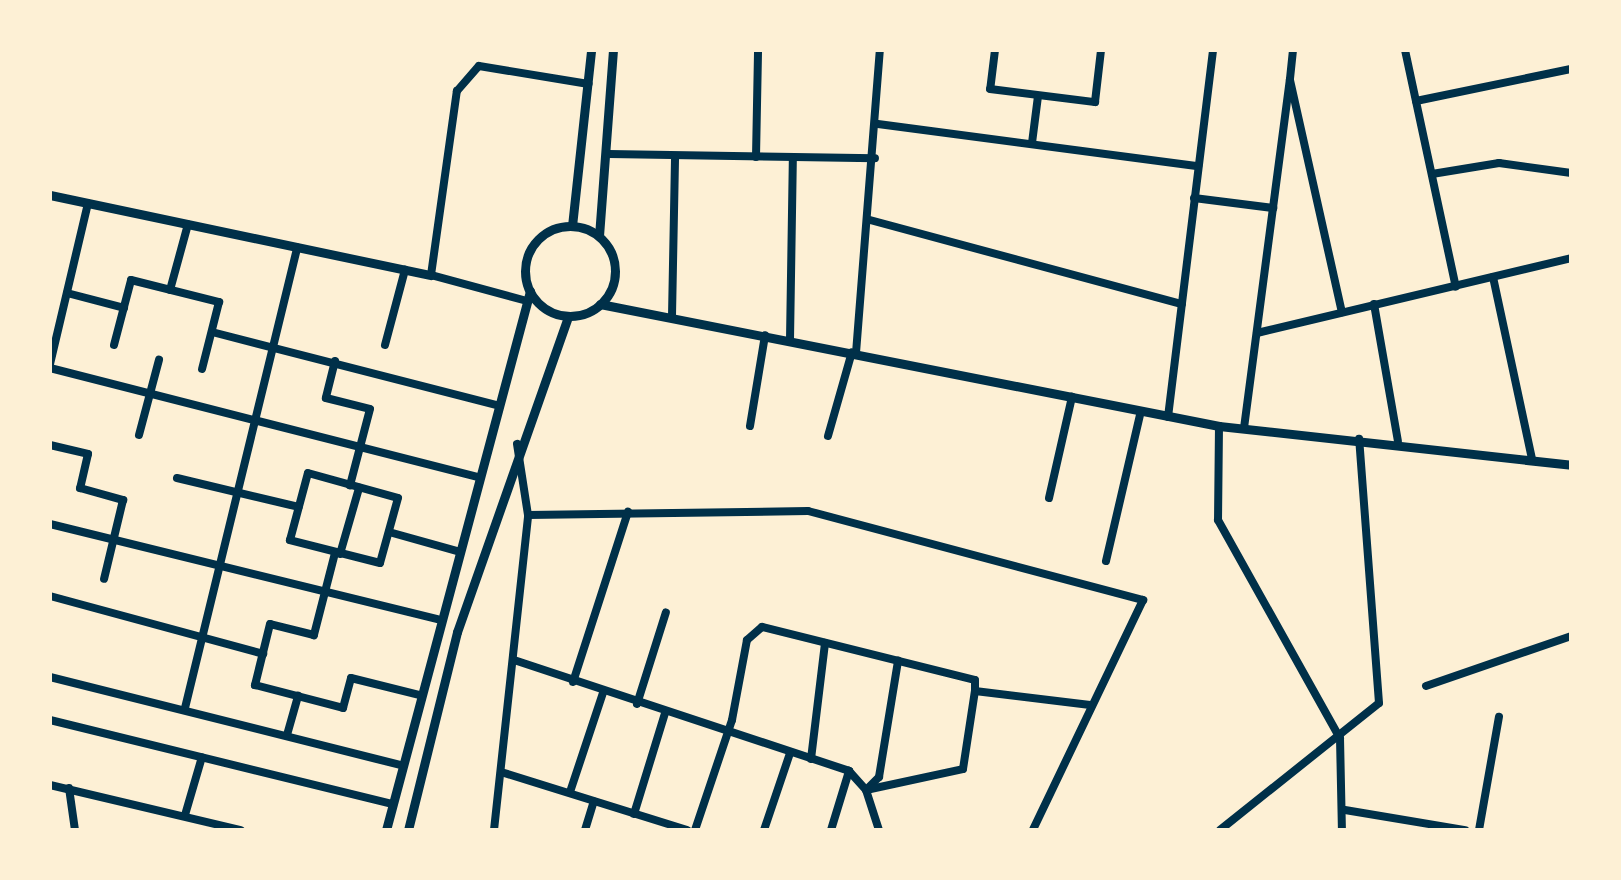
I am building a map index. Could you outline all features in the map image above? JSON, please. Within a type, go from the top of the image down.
[{"type":"street","points":[[572,226],[591,50]]},
{"type":"street","points":[[600,304],[615,270],[599,236],[609,154],[613,50]]},
{"type":"street","points":[[756,157],[758,50]]},
{"type":"street","points":[[828,436],[854,352],[870,220],[880,50]]},
{"type":"street","points":[[995,50],[990,89],[1095,102],[1101,50]]},
{"type":"street","points":[[1168,417],[1213,50]]},
{"type":"street","points":[[1244,428],[1293,50]]},
{"type":"street","points":[[1405,50],[1456,287]]},
{"type":"street","points":[[431,275],[457,91],[479,66],[589,84]]},
{"type":"street","points":[[1416,101],[1571,69]]},
{"type":"street","points":[[1290,80],[1342,312]]},
{"type":"street","points":[[1032,143],[1038,96]]},
{"type":"street","points":[[878,124],[1198,166]]},
{"type":"street","points":[[609,154],[875,158]]},
{"type":"street","points":[[672,316],[675,156]]},
{"type":"street","points":[[790,340],[793,158]]},
{"type":"street","points":[[1432,174],[1499,163],[1571,173]]},
{"type":"street","points":[[50,195],[431,275],[483,289],[529,296],[549,311],[568,316],[600,304],[1219,426],[1398,441],[1571,465]]},
{"type":"street","points":[[1194,198],[1273,208]]},
{"type":"street","points":[[88,203],[50,366],[150,395],[362,445],[478,477]]},
{"type":"street","points":[[870,220],[1182,304]]},
{"type":"street","points":[[170,290],[188,224]]},
{"type":"street","points":[[386,830],[438,619],[529,296],[529,252],[546,232],[572,226],[599,236]]},
{"type":"street","points":[[185,708],[297,247]]},
{"type":"street","points":[[1257,333],[1571,258]]},
{"type":"street","points":[[385,345],[405,270]]},
{"type":"street","points":[[1493,277],[1532,459]]},
{"type":"street","points":[[114,345],[131,280],[219,302],[202,369]]},
{"type":"street","points":[[67,293],[124,308]]},
{"type":"street","points":[[1374,304],[1398,441]]},
{"type":"street","points":[[408,830],[457,632],[517,444],[568,316]]},
{"type":"street","points":[[212,332],[335,361],[497,405]]},
{"type":"street","points":[[750,426],[765,335]]},
{"type":"street","points":[[139,435],[159,360]]},
{"type":"street","points":[[335,361],[326,398],[370,409],[355,486],[314,635],[270,624],[255,685],[343,708],[351,678],[419,695]]},
{"type":"street","points":[[1049,498],[1072,397]]},
{"type":"street","points":[[1106,561],[1141,411]]},
{"type":"street","points":[[1219,426],[1218,520],[1340,738],[1345,810],[1342,830]]},
{"type":"street","points":[[1220,830],[1340,738],[1379,703],[1359,438]]},
{"type":"street","points":[[494,830],[528,515],[517,444]]},
{"type":"street","points":[[50,445],[88,454],[80,488],[123,500],[104,579]]},
{"type":"street","points":[[308,473],[355,486],[398,498],[380,563],[290,540],[308,473]]},
{"type":"street","points":[[177,478],[299,507]]},
{"type":"street","points":[[528,515],[808,511],[1143,600],[1090,705],[1033,830]]},
{"type":"street","points":[[573,682],[628,512]]},
{"type":"street","points":[[50,524],[438,619]]},
{"type":"street","points":[[389,532],[457,551]]},
{"type":"street","points":[[50,596],[263,654]]},
{"type":"street","points":[[637,704],[666,612]]},
{"type":"street","points":[[695,830],[726,731],[747,640],[762,627],[975,680],[963,769],[866,790]]},
{"type":"street","points":[[1426,686],[1571,636]]},
{"type":"street","points":[[811,759],[825,643]]},
{"type":"street","points":[[514,660],[603,693],[849,771],[866,790],[879,830]]},
{"type":"street","points":[[866,790],[879,777],[898,661]]},
{"type":"street","points":[[50,677],[185,708],[401,765]]},
{"type":"street","points":[[975,691],[1090,705]]},
{"type":"street","points":[[570,792],[603,693]]},
{"type":"street","points":[[287,735],[298,696]]},
{"type":"street","points":[[634,814],[665,713]]},
{"type":"street","points":[[1479,830],[1499,717]]},
{"type":"street","points":[[50,720],[392,804]]},
{"type":"street","points":[[764,830],[790,753]]},
{"type":"street","points":[[185,815],[202,757]]},
{"type":"street","points":[[831,830],[849,771]]},
{"type":"street","points":[[501,772],[570,792],[656,825],[687,830]]},
{"type":"street","points":[[50,785],[236,829]]},
{"type":"street","points":[[69,788],[75,830]]},
{"type":"street","points":[[585,830],[594,801]]},
{"type":"street","points":[[1345,810],[1465,830]]}]
